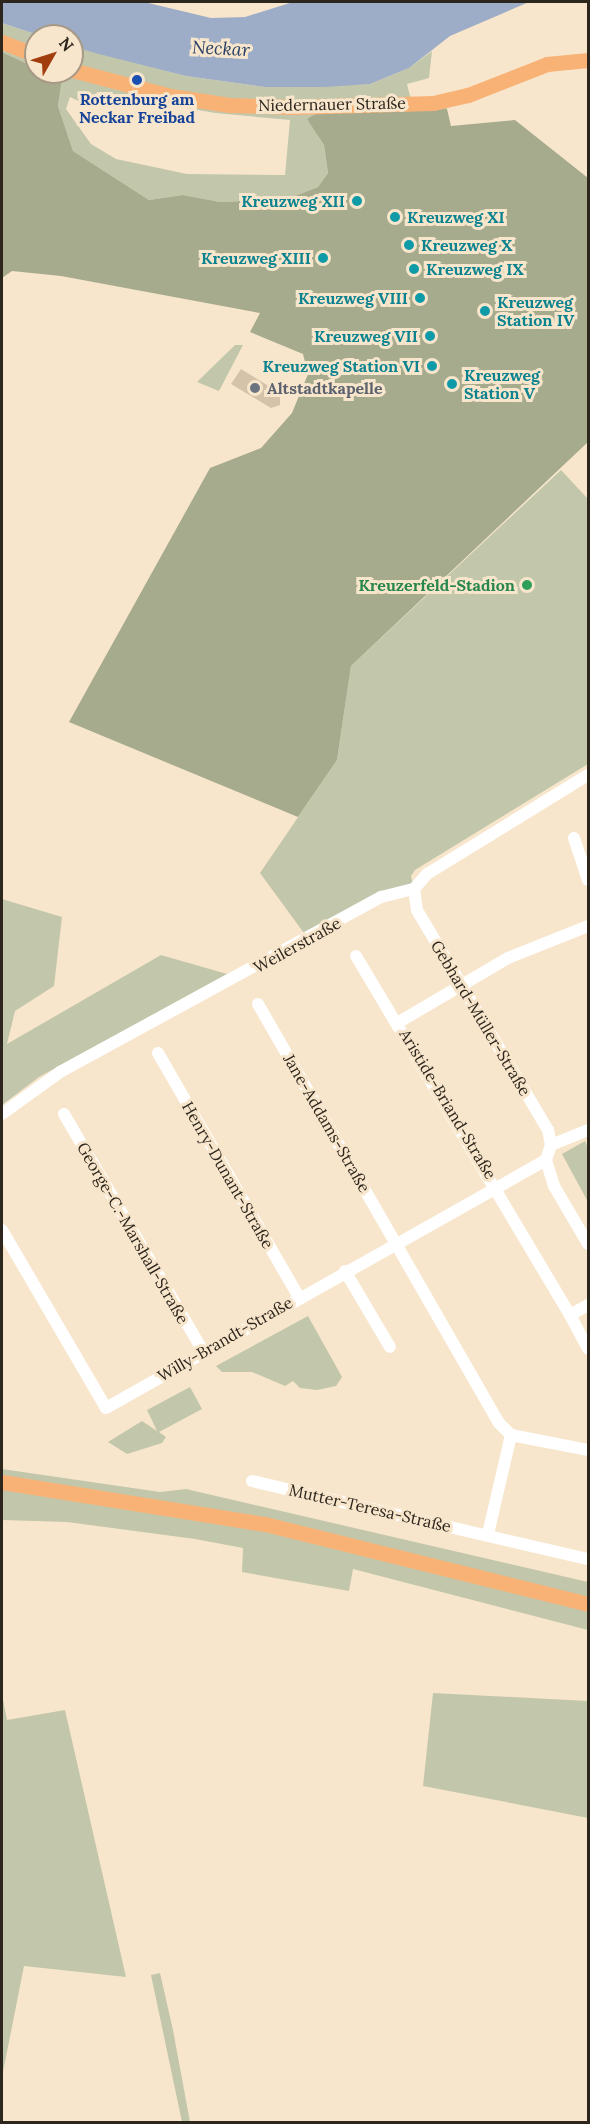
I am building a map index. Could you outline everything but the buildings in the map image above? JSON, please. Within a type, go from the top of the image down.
[{"type":"main road","points":[[2,42],[24,50]]},
{"type":"main road","name":"Niedernauer Straße","points":[[84,73],[171,96],[229,105],[433,103],[468,95],[547,64],[588,60]]},
{"type":"main road","points":[[2,1482],[265,1524],[588,1604]]},
{"type":"street","name":"Weilerstraße","points":[[2,1114],[60,1072],[381,897],[414,889],[427,874],[588,775]]},
{"type":"street","points":[[574,838],[588,880]]},
{"type":"street","name":"Gebhard-Müller-Straße","points":[[414,889],[417,910],[548,1130],[551,1145]]},
{"type":"street","name":"Aristide-Briand-Straße","points":[[399,1023],[508,958],[588,926]]},
{"type":"street","name":"Aristide-Briand-Straße","points":[[356,956],[399,1023],[496,1186],[588,1348]]},
{"type":"street","name":"Jane-Addams-Straße","points":[[258,1004],[499,1423],[511,1435]]},
{"type":"street","name":"Henry-Dunant-Straße","points":[[158,1053],[299,1297]]},
{"type":"street","name":"George-C.-Marshall-Straße","points":[[64,1114],[203,1351]]},
{"type":"street","points":[[588,1130],[551,1145],[546,1160],[554,1185],[588,1244]]},
{"type":"street","name":"Willy-Brandt-Straße","points":[[2,1230],[106,1408],[395,1242],[546,1160]]},
{"type":"street","points":[[345,1271],[390,1347]]},
{"type":"street","points":[[570,1315],[588,1305]]},
{"type":"street","points":[[488,1534],[511,1435],[588,1450]]},
{"type":"street","name":"Mutter-Teresa-Straße","points":[[252,1481],[588,1559]]},
{"type":"green space","points":[[2,23],[24,30],[24,62],[2,52]]},
{"type":"green space","points":[[84,49],[186,76],[264,87],[370,84],[409,68],[432,51],[429,78],[407,84],[411,100],[444,98],[447,109],[317,113],[308,119],[324,145],[328,173],[318,187],[287,199],[220,202],[183,195],[149,200],[73,151],[58,106],[61,84],[84,84]],"holes":[[[97,92],[215,113],[290,120],[285,175],[187,174],[116,159],[91,144],[66,109],[70,97],[91,107]]]},
{"type":"green space","points":[[2,52],[24,62],[24,84],[61,84],[58,106],[73,151],[149,200],[183,195],[220,202],[287,199],[318,187],[328,173],[324,145],[307,119],[317,113],[447,109],[451,126],[515,120],[588,178],[588,442],[351,666],[337,760],[298,817],[69,722],[210,468],[261,448],[292,413],[308,374],[303,354],[250,332],[260,313],[61,276],[12,271],[2,278]]},
{"type":"green space","points":[[235,345],[243,345],[219,391],[197,382]]},
{"type":"green space","points":[[561,470],[588,499],[588,764],[415,870],[411,876],[414,889],[391,892],[309,940],[260,873],[337,760],[351,666]]},
{"type":"green space","points":[[2,899],[62,917],[54,986],[15,1011],[7,1044],[161,955],[227,974],[39,1077],[2,1105]]},
{"type":"green space","points":[[585,1141],[588,1148],[588,1202],[562,1154]]},
{"type":"green space","points":[[308,1316],[342,1377],[336,1386],[317,1390],[300,1388],[293,1381],[285,1386],[252,1372],[222,1372],[216,1366]]},
{"type":"green space","points":[[190,1387],[202,1409],[159,1432],[166,1437],[162,1443],[127,1454],[108,1442],[142,1421],[157,1431],[147,1410]]},
{"type":"green space","points":[[2,1469],[160,1492],[186,1489],[588,1582],[588,1630],[353,1569],[349,1591],[242,1572],[243,1548],[195,1539],[67,1522],[2,1520]]},
{"type":"green space","points":[[433,1693],[588,1701],[588,1818],[423,1786]]},
{"type":"green space","points":[[2,1694],[7,1720],[65,1710],[126,1977],[24,1966],[2,2077]]},
{"type":"green space","points":[[160,1973],[190,2122],[182,2122],[151,1975]]},
{"type":"water","name":"Neckar","points":[[2,2],[144,2],[211,18],[245,17],[293,2],[529,2],[450,36],[409,68],[370,84],[325,87],[264,87],[186,76],[84,50],[84,24],[24,24],[24,30],[2,23]]},
{"type":"place","name":"Rottenburg am Neckar Freibad","points":[[137,80]]},
{"type":"place","name":"Kreuzweg XII","points":[[357,201]]},
{"type":"place","name":"Kreuzweg XI","points":[[395,217]]},
{"type":"place","name":"Kreuzweg X","points":[[409,245]]},
{"type":"place","name":"Kreuzweg XIII","points":[[323,258]]},
{"type":"place","name":"Kreuzweg IX","points":[[414,269]]},
{"type":"place","name":"Kreuzweg VIII","points":[[420,298]]},
{"type":"place","name":"Kreuzweg Station IV","points":[[485,311]]},
{"type":"place","name":"Kreuzweg VII","points":[[430,336]]},
{"type":"place","name":"Kreuzweg Station VI","points":[[432,366]]},
{"type":"place","name":"Kreuzweg Station V","points":[[452,384]]},
{"type":"place","name":"Altstadtkapelle","points":[[255,388]]},
{"type":"place","name":"Kreuzerfeld-Stadion","points":[[527,585]]}]
